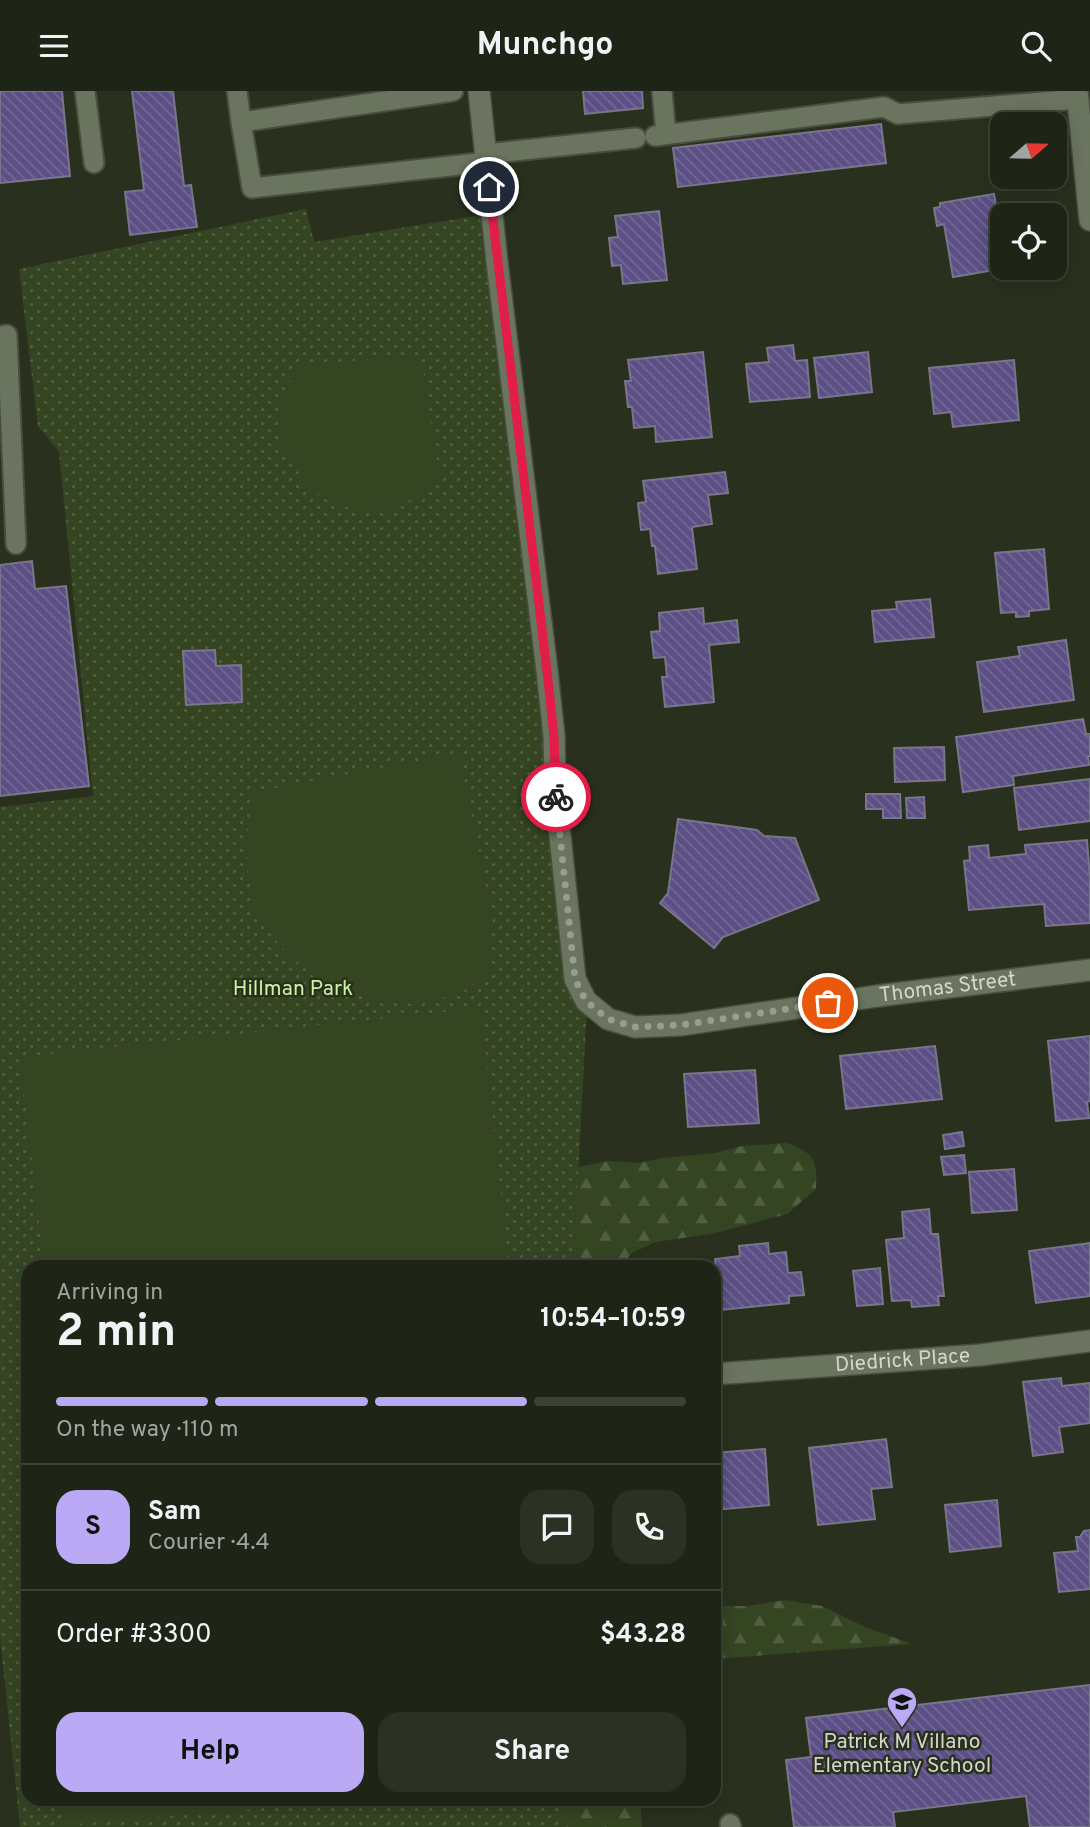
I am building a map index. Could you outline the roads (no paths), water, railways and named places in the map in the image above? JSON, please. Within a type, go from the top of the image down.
[{"type":"street","name":"Thomas Street","points":[[479,91],[550,697],[555,788],[575,979],[586,1001],[608,1019],[635,1027],[681,1025],[877,996],[1090,970]]},
{"type":"street","points":[[1077,95],[1090,220]]},
{"type":"street","name":"Diedrick Place","points":[[721,1374],[980,1355],[1090,1341]]},
{"type":"lane","points":[[85,91],[94,163]]},
{"type":"lane","points":[[237,91],[252,188],[884,107],[898,114],[975,99],[1077,95]]},
{"type":"lane","points":[[242,122],[453,91]]},
{"type":"lane","points":[[653,136],[662,91]]},
{"type":"lane","points":[[0,336],[7,335],[16,544]]},
{"type":"place","name":"Patrick M Villano Elementary School","points":[[902,1729]]},
{"type":"park label","name":"Hillman Park","points":[[293,989]]}]
